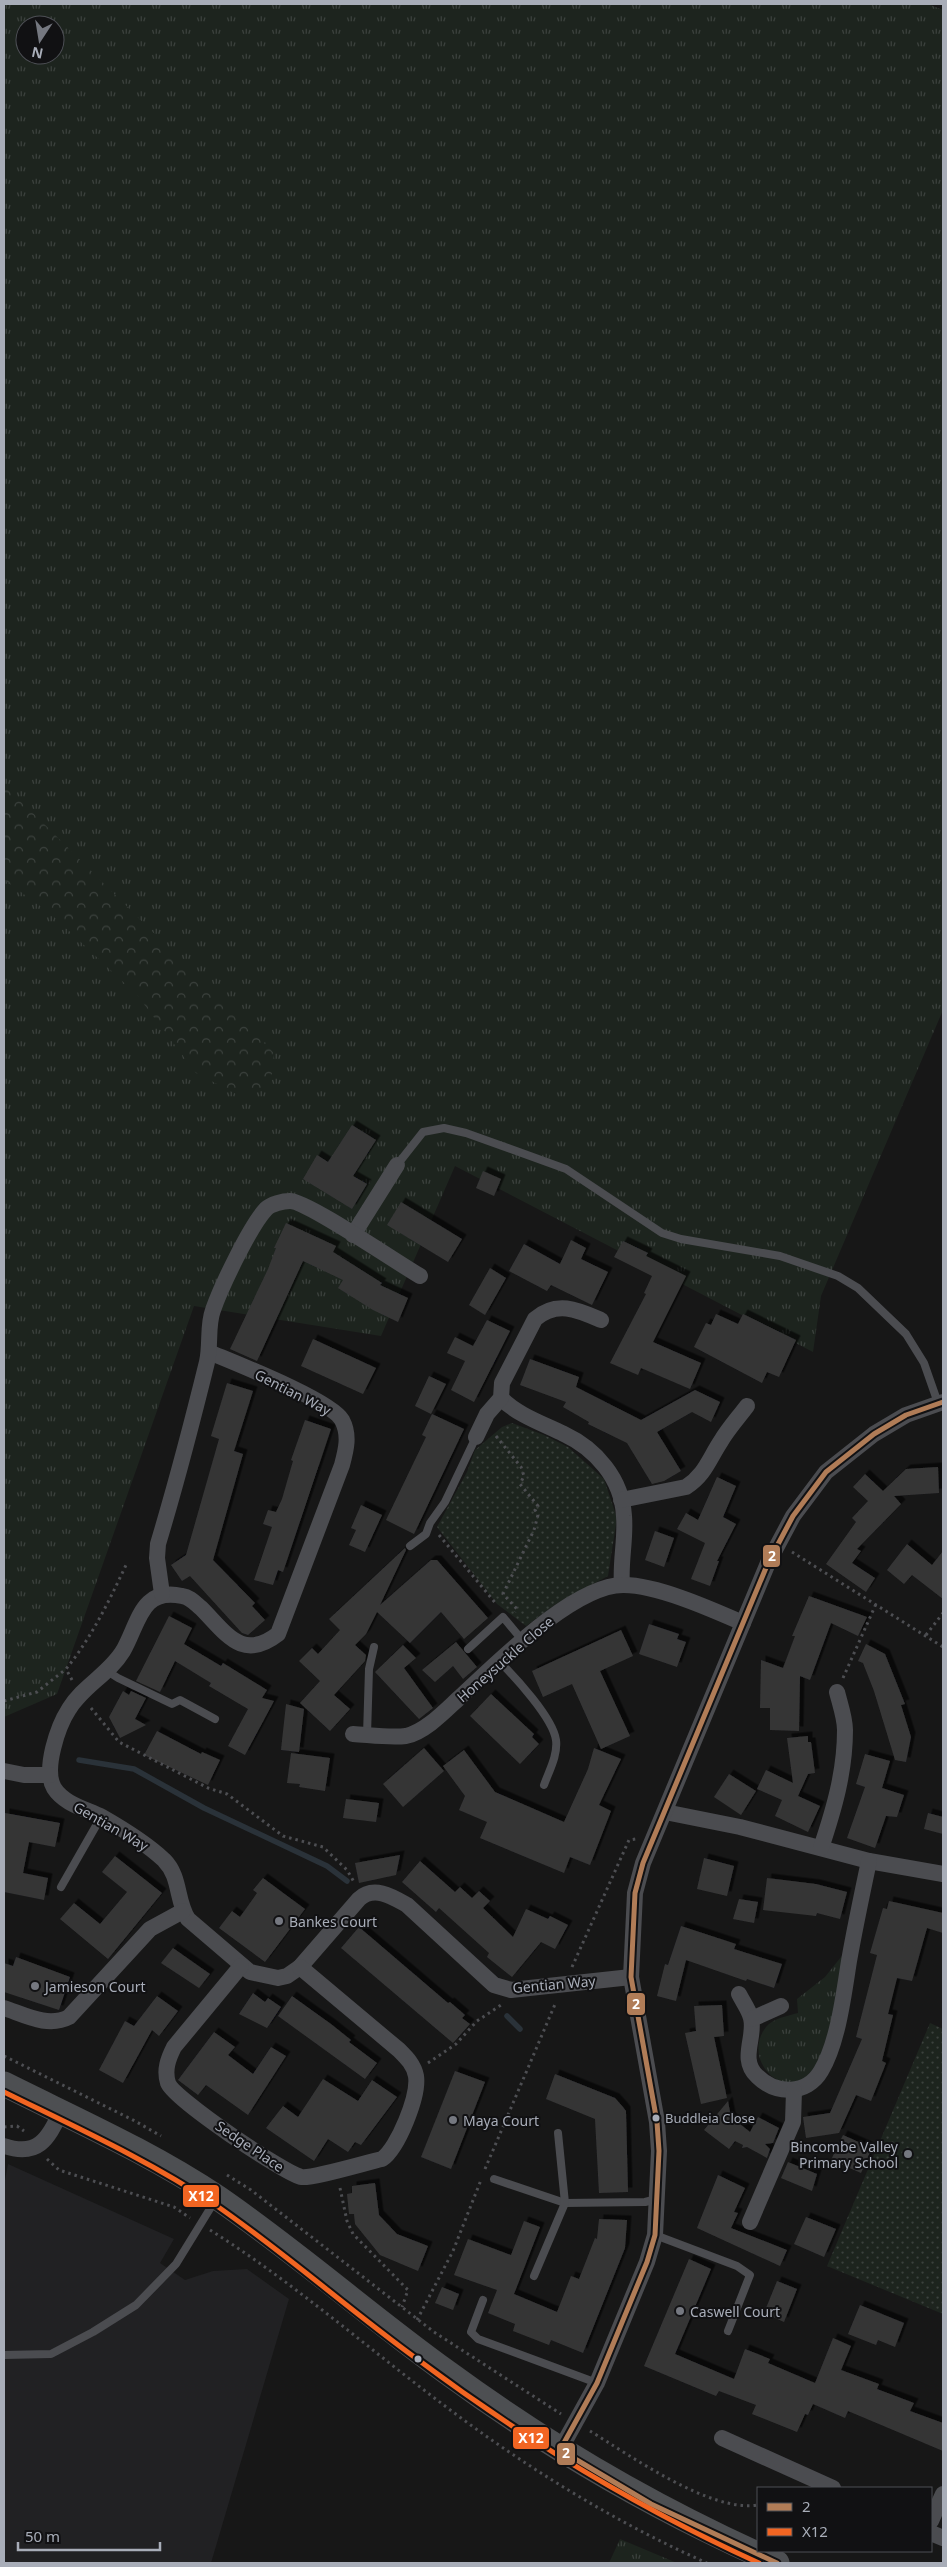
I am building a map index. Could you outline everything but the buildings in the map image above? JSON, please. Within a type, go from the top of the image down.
[{"type":"main road","points":[[4,2084],[137,2151],[217,2197],[448,2373],[560,2450],[651,2504],[777,2563]]},
{"type":"street","points":[[353,1235],[397,1165]]},
{"type":"street","points":[[4,1771],[24,1775],[50,1775],[59,1728],[70,1707],[123,1651],[146,1604],[162,1594],[157,1558],[158,1544],[186,1452],[209,1352],[210,1325],[213,1310],[246,1242],[266,1208],[278,1202],[292,1200],[316,1211],[420,1276]]},
{"type":"street","points":[[476,1437],[487,1414],[501,1398],[502,1383],[535,1319],[544,1312],[569,1308],[601,1320]]},
{"type":"street","name":"Gentian Way","points":[[162,1594],[185,1596],[192,1600],[237,1643],[258,1646],[278,1634],[347,1446],[342,1421],[334,1411],[278,1382],[209,1352]]},
{"type":"street","points":[[501,1398],[515,1410],[575,1439],[597,1455],[612,1475],[621,1500],[624,1516],[622,1585]]},
{"type":"street","points":[[560,2450],[597,2384],[647,2262],[655,2235],[659,2198],[660,2152],[657,2122],[631,1977],[635,1893],[643,1864],[742,1623],[793,1516],[826,1472],[874,1434],[906,1415],[940,1402]]},
{"type":"street","points":[[621,1500],[686,1486],[694,1482],[702,1475],[720,1442],[746,1406]]},
{"type":"street","name":"Honeysuckle Close","points":[[360,1734],[407,1736],[425,1726],[499,1660],[552,1618],[584,1597],[609,1587],[635,1586],[674,1597],[742,1623]]},
{"type":"street","points":[[821,1848],[836,1804],[842,1770],[845,1728],[837,1692]]},
{"type":"street","name":"Gentian Way","points":[[50,1775],[53,1787],[63,1799],[101,1817],[136,1838],[166,1862],[173,1872],[183,1911],[188,1919],[250,1972],[269,1978],[287,1976],[300,1967],[363,1895],[376,1892],[390,1895],[407,1905],[494,1985],[511,1990],[631,1977]]},
{"type":"street","points":[[665,1812],[740,1827],[869,1861],[943,1874]]},
{"type":"street","points":[[739,1994],[752,2019],[748,2053],[750,2066],[756,2076],[774,2088],[794,2091],[810,2083],[821,2072],[841,2009],[869,1861]]},
{"type":"street","points":[[4,2008],[53,2023],[61,2021],[69,2016],[150,1929],[183,1911]]},
{"type":"street","name":"Sedge Place","points":[[241,1966],[174,2047],[168,2060],[166,2072],[169,2085],[192,2107],[274,2164],[292,2174],[311,2177],[337,2168],[382,2159],[390,2154],[395,2146],[414,2096],[416,2085],[414,2069]]},
{"type":"street","points":[[300,1967],[399,2050],[414,2069]]},
{"type":"street","points":[[752,2019],[781,2006]]},
{"type":"street","points":[[750,2222],[793,2122],[794,2091]]},
{"type":"street","points":[[4,2146],[27,2150],[47,2140],[61,2112]]},
{"type":"street","points":[[722,2438],[831,2487]]},
{"type":"street","points":[[932,2520],[943,2494]]},
{"type":"lane","points":[[397,1165],[423,1132],[444,1128],[466,1133],[566,1170],[662,1234],[780,1256],[838,1276],[858,1288],[906,1334],[924,1363],[940,1402]]},
{"type":"lane","points":[[410,1546],[426,1534],[430,1523],[445,1502],[476,1437]]},
{"type":"lane","points":[[468,1649],[503,1617],[524,1641]]},
{"type":"lane","points":[[360,1734],[374,1647]]},
{"type":"lane","points":[[499,1660],[529,1693],[546,1718],[556,1739],[555,1756],[544,1785]]},
{"type":"lane","points":[[107,1670],[118,1678],[172,1704],[180,1700],[215,1719]]},
{"type":"lane","points":[[61,1888],[101,1817]]},
{"type":"lane","points":[[534,2276],[565,2203],[558,2134]]},
{"type":"lane","points":[[494,2178],[565,2203],[646,2202],[659,2198]]},
{"type":"lane","points":[[4,2355],[51,2354],[93,2332],[136,2305],[176,2264],[217,2197]]},
{"type":"lane","points":[[655,2235],[737,2266],[750,2275],[728,2331]]},
{"type":"lane","points":[[483,2300],[471,2332],[478,2339],[597,2384]]},
{"type":"path","points":[[493,1432],[521,1467],[524,1476],[520,1484],[538,1506],[535,1510],[538,1515],[534,1530],[503,1594]]},
{"type":"path","points":[[430,1523],[497,1606],[503,1617]]},
{"type":"path","points":[[778,1544],[943,1647]]},
{"type":"path","points":[[4,1701],[37,1692],[66,1669],[82,1649],[102,1617],[127,1563]]},
{"type":"path","points":[[837,1692],[876,1604]]},
{"type":"path","points":[[926,1635],[943,1613]]},
{"type":"path","points":[[66,1669],[82,1695],[120,1742],[208,1788],[227,1794],[282,1836],[323,1847],[347,1870],[363,1895]]},
{"type":"path","points":[[417,2320],[453,2251],[497,2140],[629,1840],[654,1837]]},
{"type":"path","points":[[414,2069],[423,2067],[456,2044],[477,2021],[505,2002],[511,1990]]},
{"type":"path","points":[[4,2127],[17,2126],[59,2170],[174,2208],[200,2224]]},
{"type":"path","points":[[337,2168],[347,2221],[353,2234],[408,2290],[402,2307]]},
{"type":"shaded area","points":[[8,2164],[174,2239],[160,2263],[185,2280],[213,2271],[247,2269],[289,2299],[211,2563],[4,2563],[4,2185]]},
{"type":"green space","points":[[4,4],[928,4],[943,10],[943,1010],[821,1296],[813,1352],[455,1166],[381,1336],[194,1306],[57,1694],[4,1717]]},
{"type":"green space","points":[[4,784],[274,1053],[272,1074],[260,1089],[236,1094],[196,1073],[137,995],[50,913],[4,880]]},
{"type":"green space","points":[[512,1423],[544,1435],[568,1447],[604,1479],[617,1518],[608,1576],[556,1604],[526,1626],[497,1604],[437,1527],[467,1472],[475,1450],[502,1427]]},
{"type":"green space","points":[[845,1952],[829,2032],[818,2062],[811,2073],[801,2081],[790,2084],[779,2081],[762,2065],[759,2053],[759,2040],[769,2024],[777,2019],[798,2013],[797,1999],[825,1977]]},
{"type":"green space","name":"Bincombe Valley Primary School","points":[[930,2023],[943,2029],[943,2314],[827,2266]]},
{"type":"green space","points":[[620,2539],[677,2563],[609,2563]]},
{"type":"waterway","points":[[79,1760],[134,1769],[204,1808],[327,1866],[347,1881]]},
{"type":"waterway","points":[[507,2016],[520,2029]]},
{"type":"transit line","name":"2","points":[[777,2563],[651,2504],[560,2450],[597,2383],[647,2262],[655,2235],[659,2151],[657,2122],[631,1977],[635,1893],[643,1863],[768,1563],[793,1516],[826,1472],[874,1434],[906,1415],[943,1402]]},
{"type":"transit line","name":"X12","points":[[4,2092],[111,2145],[189,2188],[240,2222],[391,2340],[457,2388],[540,2444],[670,2519],[759,2563]]},
{"type":"place","name":"Bankes Court","points":[[279,1921]]},
{"type":"place","name":"Jamieson Court","points":[[35,1986]]},
{"type":"place","name":"Buddleia Close","points":[[656,2118]]},
{"type":"place","name":"Maya Court","points":[[453,2120]]},
{"type":"place","name":"Bincombe Valley Primary School","points":[[908,2154]]},
{"type":"place","name":"Caswell Court","points":[[680,2311]]}]
